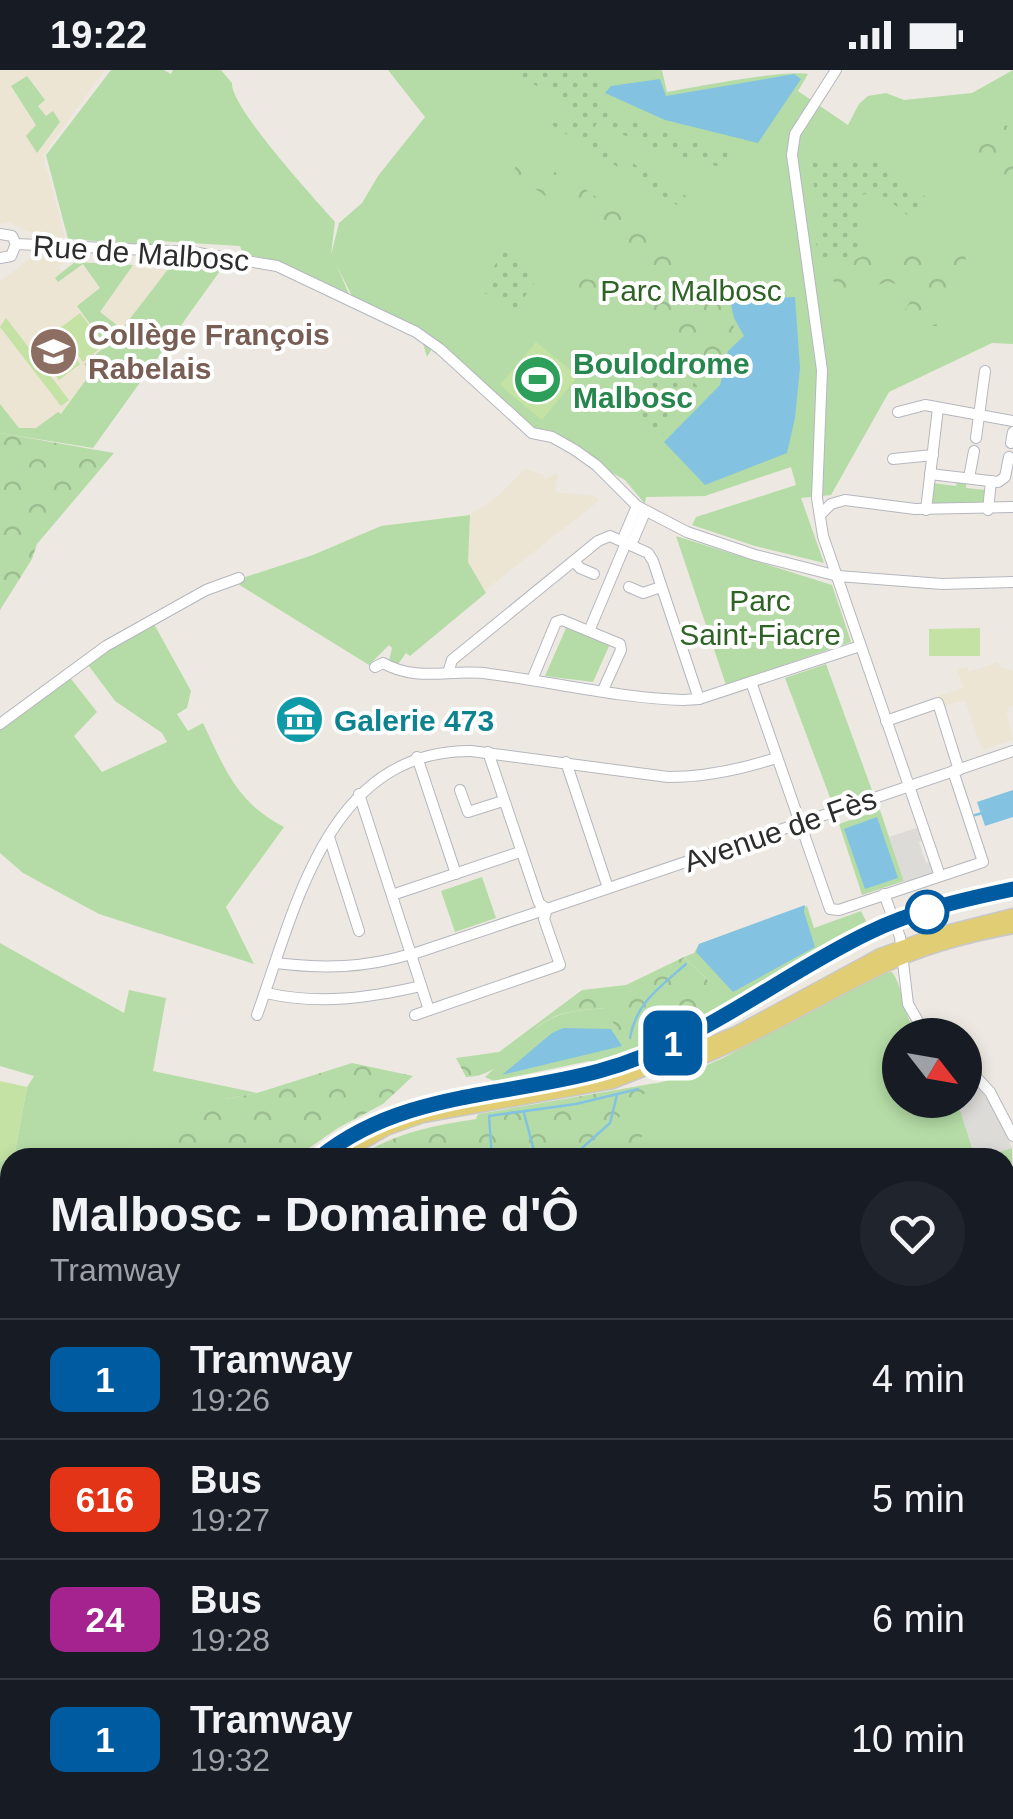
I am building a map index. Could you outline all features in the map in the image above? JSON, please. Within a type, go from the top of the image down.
[{"type":"main road","points":[[353,1148],[386,1129],[423,1116],[612,1082],[736,1033],[901,948],[1013,915]]},
{"type":"main road","points":[[901,948],[1013,927]]},
{"type":"street","points":[[836,70],[796,134],[792,155],[822,370],[816,498],[824,536],[860,646],[940,876]]},
{"type":"street","name":"Rue de Malbosc","points":[[0,234],[12,236],[16,244],[11,256],[0,258]]},
{"type":"street","name":"Rue de Malbosc","points":[[16,244],[192,252],[276,266],[394,319],[440,348],[532,433],[552,437],[596,465],[641,509],[687,532],[755,555],[838,576],[942,584],[1013,582]]},
{"type":"street","points":[[976,438],[984,371]]},
{"type":"street","points":[[898,412],[925,405],[1012,425]]},
{"type":"street","points":[[926,510],[938,408]]},
{"type":"street","points":[[969,478],[974,451]]},
{"type":"street","points":[[893,458],[933,455]]},
{"type":"street","points":[[930,474],[998,482],[1005,477],[1008,456]]},
{"type":"street","points":[[988,510],[991,481]]},
{"type":"street","points":[[822,514],[831,504],[845,500],[926,510],[1013,507]]},
{"type":"street","points":[[589,631],[641,509]]},
{"type":"street","points":[[448,673],[452,660],[602,538],[610,536],[648,553],[699,699]]},
{"type":"street","points":[[574,561],[594,574]]},
{"type":"street","points":[[0,724],[106,646],[206,590],[238,578]]},
{"type":"street","points":[[629,587],[643,593],[661,587]]},
{"type":"street","points":[[532,680],[556,622],[562,620],[620,644],[621,650],[603,690]]},
{"type":"street","points":[[375,666],[384,664],[410,675],[470,671],[667,700],[699,699],[860,646]]},
{"type":"street","points":[[751,682],[830,908],[839,910],[983,862],[938,704],[886,721]]},
{"type":"street","points":[[257,1015],[306,880],[329,837],[359,794],[384,774],[417,757],[450,751],[488,752],[668,777],[732,772],[776,758]]},
{"type":"street","points":[[415,1015],[560,966],[488,752]]},
{"type":"street","name":"Avenue de Fès","points":[[276,963],[352,968],[414,953],[1013,752]]},
{"type":"street","points":[[417,757],[456,874]]},
{"type":"street","points":[[566,762],[608,888]]},
{"type":"street","points":[[460,790],[468,812],[503,801]]},
{"type":"street","points":[[359,794],[414,953],[429,1010]]},
{"type":"street","points":[[329,837],[359,932]]},
{"type":"street","points":[[392,895],[520,852]]},
{"type":"street","points":[[884,894],[901,948],[908,1004],[916,1018]]},
{"type":"street","points":[[266,993],[336,1000],[370,998],[421,986]]},
{"type":"street","points":[[982,1083],[1013,1136]]},
{"type":"shaded area","points":[[0,70],[105,70],[43,155],[65,238],[27,231],[9,222],[0,224]]},
{"type":"shaded area","name":"Collège François Rabelais","points":[[33,257],[67,261],[59,267],[62,271],[75,262],[170,267],[42,441],[0,433],[0,281]]},
{"type":"shaded area","points":[[525,469],[544,475],[545,479],[558,473],[556,492],[600,500],[486,593],[468,562],[470,515],[497,497]]},
{"type":"shaded area","points":[[998,662],[1000,667],[1013,671],[1013,706],[1007,714],[1013,740],[982,750],[965,700],[944,706],[938,696],[963,688],[957,670],[967,667],[969,672]]},
{"type":"shaded area","points":[[919,827],[924,840],[919,842],[933,873],[905,884],[889,837]]},
{"type":"shaded area","points":[[982,1092],[1012,1148],[972,1148],[963,1118],[982,1118]]},
{"type":"green space","name":"Parc Malbosc","points":[[111,70],[164,70],[171,74],[173,70],[221,70],[258,131],[335,222],[331,255],[339,223],[362,203],[378,176],[425,117],[388,70],[662,70],[667,92],[760,76],[808,74],[798,91],[848,125],[868,96],[886,93],[904,100],[972,93],[1013,70],[1013,344],[992,343],[889,392],[831,495],[801,498],[824,563],[755,546],[692,525],[696,517],[796,485],[791,467],[705,496],[646,497],[645,504],[625,480],[542,435],[435,343],[427,357],[419,330],[352,296],[337,266],[349,294],[277,261],[243,254],[240,246],[68,239],[46,155]]},
{"type":"green space","points":[[510,70],[592,70],[603,77],[590,98],[630,121],[728,153],[723,168],[650,147],[597,123],[589,136],[686,196],[680,207],[549,123],[555,113],[572,123],[580,112]]},
{"type":"green space","points":[[27,76],[45,100],[38,106],[46,116],[53,111],[60,122],[37,153],[26,136],[36,125],[11,86]]},
{"type":"green space","points":[[1003,125],[1013,127],[1013,175],[978,172],[974,163],[981,138]]},
{"type":"green space","points":[[878,157],[931,202],[912,219],[876,190],[860,196],[863,254],[821,263],[815,239],[823,236],[811,163]]},
{"type":"green space","points":[[520,160],[566,176],[712,277],[737,334],[720,357],[675,371],[653,310],[569,290],[564,276],[626,285],[644,293],[652,288],[653,266],[645,256],[592,228],[515,175],[515,162]]},
{"type":"green space","points":[[912,237],[926,248],[956,245],[964,252],[972,284],[932,310],[937,326],[930,326],[922,318],[907,323],[901,317],[915,293],[888,281],[846,299],[831,277],[831,268],[891,246],[899,250]]},
{"type":"green space","points":[[503,250],[541,274],[515,310],[481,291]]},
{"type":"green space","points":[[179,255],[225,264],[93,448],[0,433],[0,404],[19,428],[36,428],[58,412],[61,414],[91,373],[84,364],[106,346],[77,306],[100,288],[83,264],[58,282],[55,278],[75,262],[133,265],[100,312],[122,329]]},
{"type":"green space","points":[[80,313],[104,345],[83,362],[59,329]]},
{"type":"green space","points":[[6,318],[69,400],[61,406],[0,327]]},
{"type":"green space","points":[[56,332],[80,364],[59,380],[35,348]]},
{"type":"green space","name":"Boulodrome Malbosc","points":[[536,342],[578,376],[542,420],[500,385]]},
{"type":"green space","points":[[669,379],[692,380],[701,391],[657,441],[616,398],[643,385]]},
{"type":"green space","points":[[0,433],[114,453],[37,544],[0,610]]},
{"type":"green space","points":[[957,480],[966,482],[966,488],[987,490],[986,506],[930,504],[932,483],[956,486]]},
{"type":"green space","points":[[470,515],[468,562],[486,593],[410,656],[406,653],[396,667],[389,661],[389,645],[369,665],[233,581],[313,555],[381,526]]},
{"type":"green space","name":"Parc Saint-Fiacre","points":[[676,536],[832,585],[851,642],[726,685]]},
{"type":"green space","points":[[154,624],[191,691],[187,708],[177,714],[188,731],[203,723],[244,796],[284,827],[226,907],[254,964],[99,914],[23,873],[0,853],[0,728],[68,675],[97,712],[74,736],[102,772],[167,742],[162,733],[115,701],[86,662]]},
{"type":"green space","points":[[567,626],[610,644],[593,682],[545,676]]},
{"type":"green space","points":[[980,628],[980,656],[929,656],[929,629]]},
{"type":"green space","name":"Parc Saint-Fiacre","points":[[826,664],[873,793],[834,808],[785,678]]},
{"type":"green space","points":[[880,810],[904,881],[862,895],[839,824]]},
{"type":"green space","points":[[482,877],[496,918],[455,932],[441,891]]},
{"type":"green space","points":[[807,906],[814,928],[861,911],[868,925],[684,1031],[601,1063],[589,1061],[494,1081],[485,1077],[538,1027],[568,1012],[604,1008],[637,1043],[683,1026],[709,981],[684,957],[694,953],[699,944]]},
{"type":"green space","points":[[0,943],[124,1013],[129,990],[166,998],[153,1071],[257,1093],[226,1099],[161,1148],[131,1143],[133,1148],[16,1148],[27,1087],[34,1076],[0,1066]]},
{"type":"green space","points":[[684,957],[725,997],[704,1017],[637,1043],[626,1043],[604,1008],[573,1011],[543,1023],[504,1061],[481,1075],[466,1077],[456,1058],[499,1052],[582,990],[626,985]]},
{"type":"green space","points":[[892,972],[909,1018],[882,1018],[882,1118],[963,1118],[972,1148],[580,1148],[646,1086],[677,1078]]},
{"type":"green space","points":[[352,1063],[413,1076],[383,1104],[309,1148],[160,1148],[202,1109]]},
{"type":"green space","points":[[0,1081],[27,1087],[16,1148],[0,1148]]},
{"type":"green space","points":[[656,1083],[586,1148],[375,1148],[431,1127],[476,1119],[478,1114]]},
{"type":"green space","points":[[657,1108],[639,1142],[630,1148],[612,1148]]},
{"type":"water","points":[[794,74],[801,79],[758,143],[665,120],[605,93],[611,86],[660,79],[666,96]]},
{"type":"water","points":[[795,297],[800,368],[787,453],[705,485],[664,442],[720,385],[728,351],[744,336],[730,300]]},
{"type":"water","points":[[1013,790],[1013,817],[985,826],[977,802]]},
{"type":"water","points":[[877,817],[898,878],[865,889],[844,829]]},
{"type":"water","points":[[805,905],[815,947],[733,992],[696,952],[699,944]]},
{"type":"water","points":[[563,1028],[611,1029],[622,1046],[502,1075],[552,1033]]},
{"type":"waterway","points":[[975,815],[983,813]]},
{"type":"waterway","points":[[630,1038],[644,1005],[686,964]]},
{"type":"waterway","points":[[491,1148],[489,1116],[576,1104],[638,1089]]},
{"type":"waterway","points":[[582,1148],[610,1123],[617,1095]]},
{"type":"waterway","points":[[524,1113],[533,1148]]},
{"type":"tram line","points":[[329,1148],[383,1117],[418,1105],[560,1077],[635,1055],[704,1022],[868,928],[958,897],[1013,885]]},
{"type":"tram line","name":"1","points":[[331,1148],[363,1128],[429,1103],[596,1072],[655,1052],[714,1024],[852,940],[917,914],[1013,889]]},
{"type":"place","name":"Collège François Rabelais","points":[[53,351]]},
{"type":"place","name":"Boulodrome Malbosc","points":[[538,380]]},
{"type":"place","name":"Galerie 473","points":[[299,720]]}]
